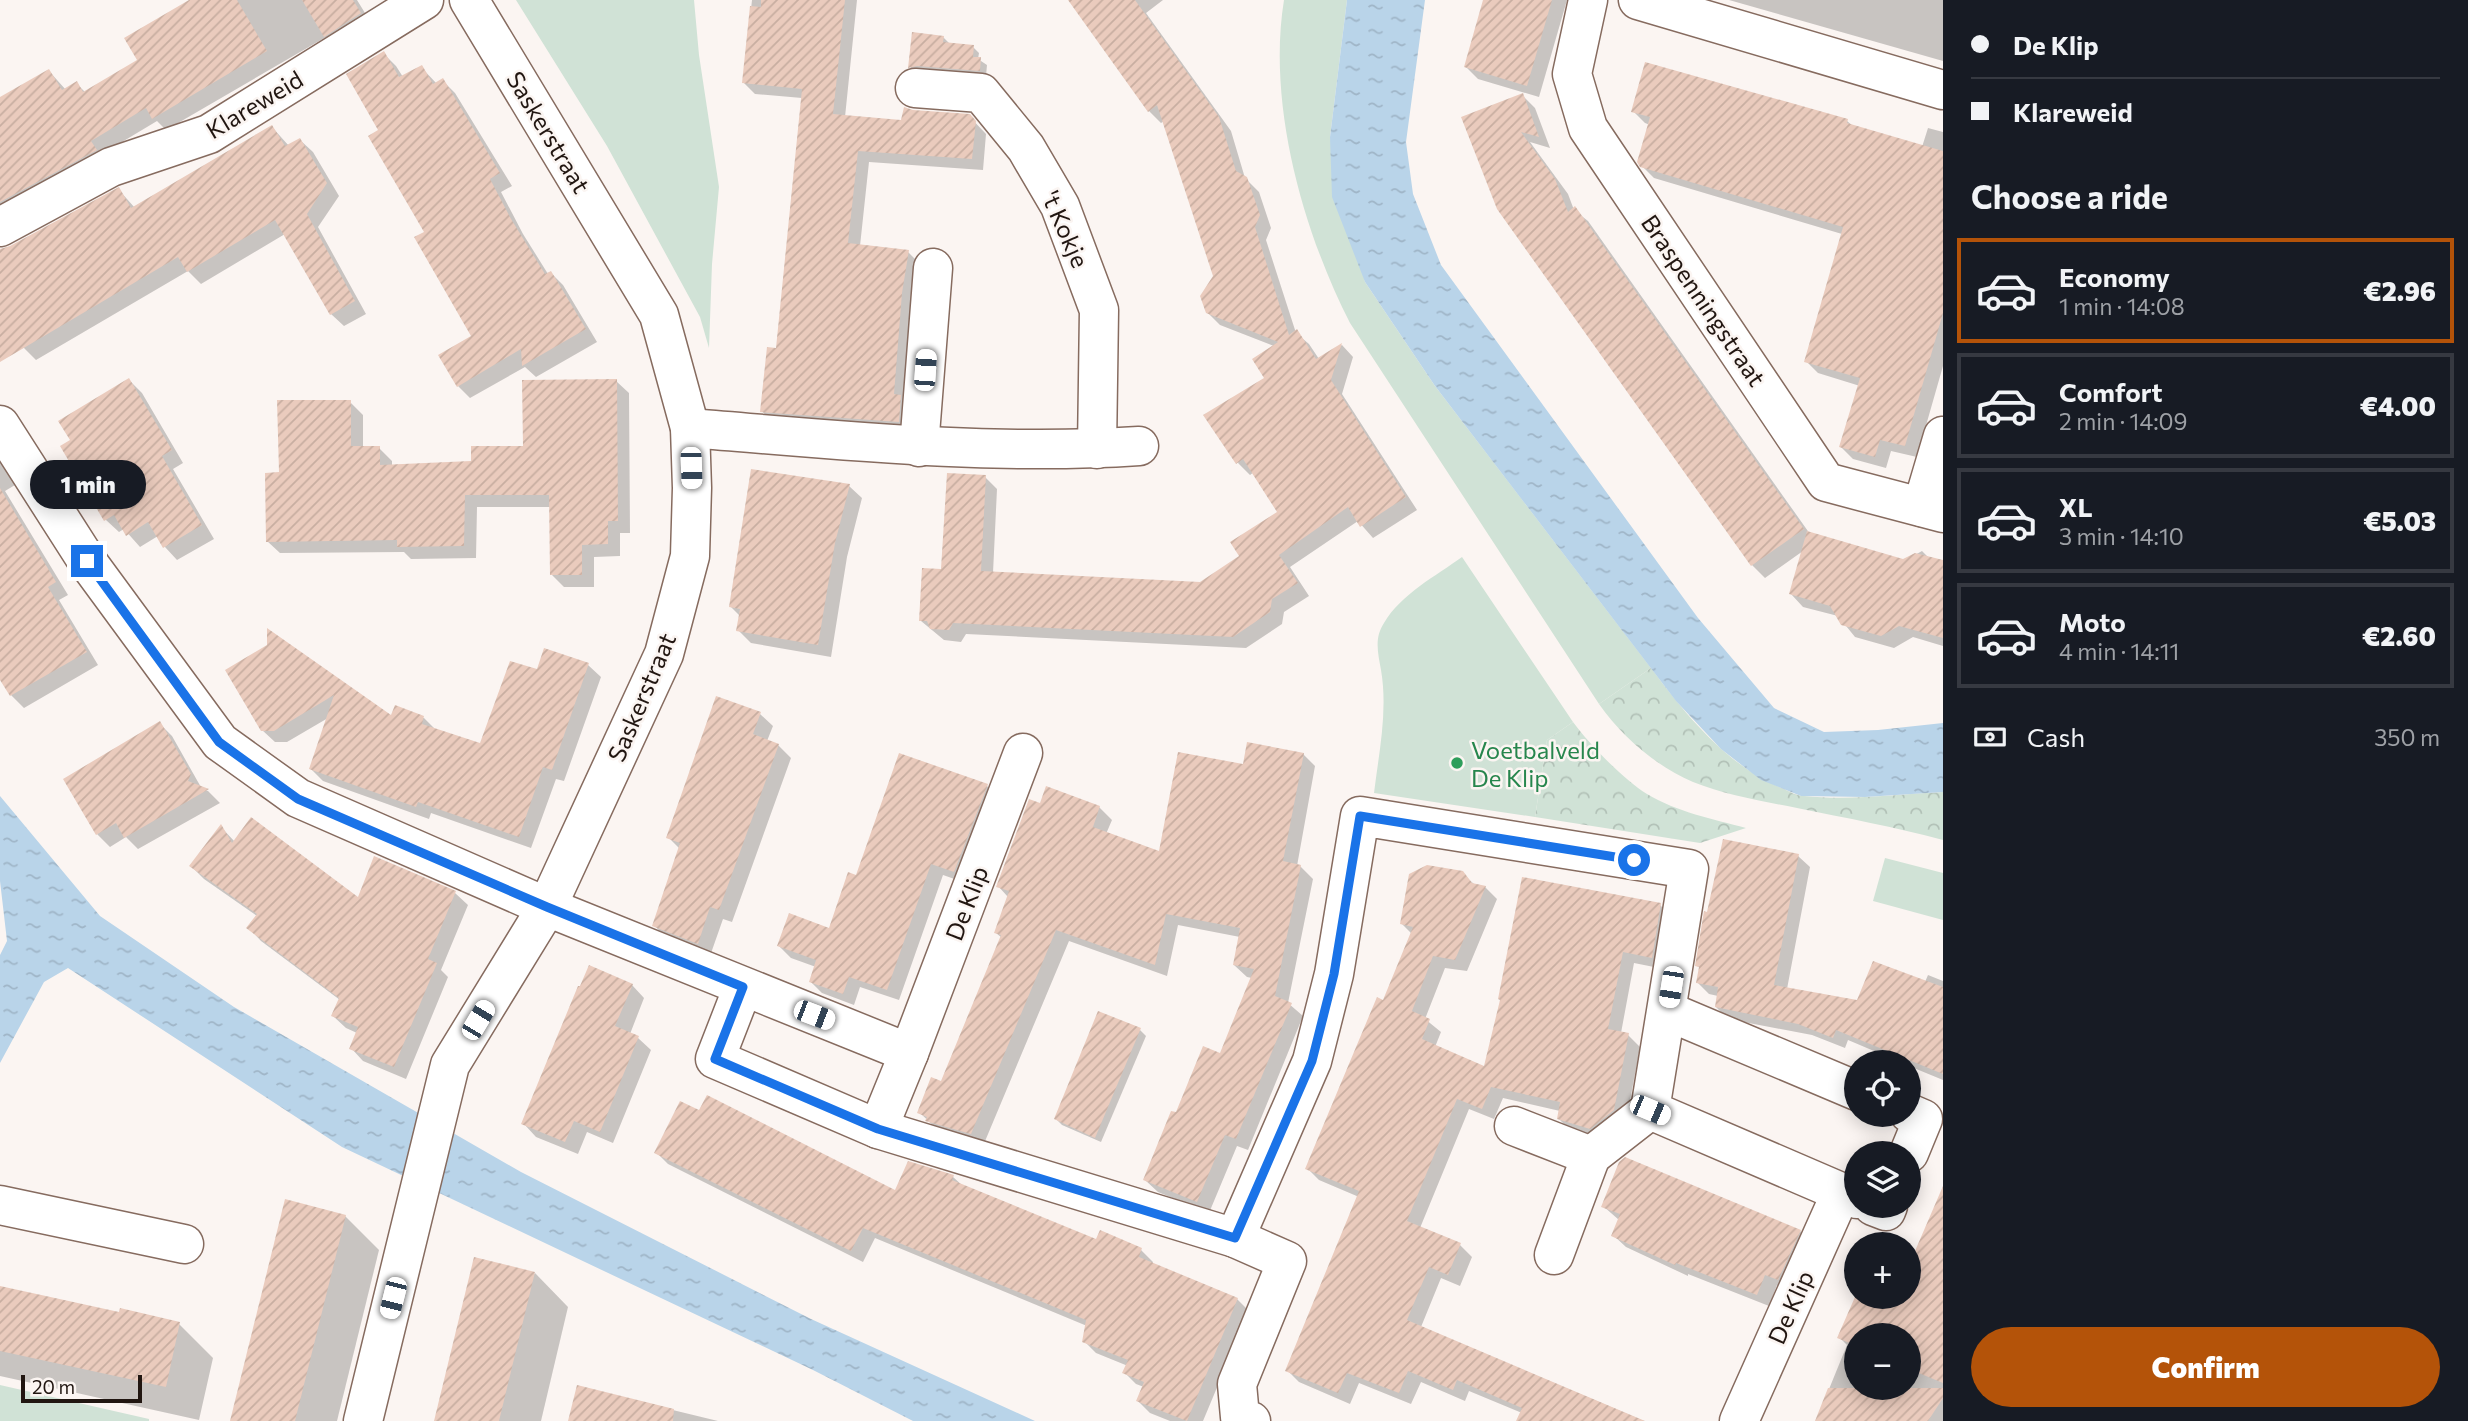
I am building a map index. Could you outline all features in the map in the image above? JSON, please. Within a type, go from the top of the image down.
[{"type":"street","name":"Klareweid","points":[[0,227],[111,167],[209,134],[424,0]]},
{"type":"street","name":"Saskerstraat","points":[[363,1421],[450,1065],[547,907],[664,654],[690,556],[690,428],[659,315],[469,0]]},
{"type":"street","name":"Braspenningstraat","points":[[1588,0],[1572,74],[1588,128],[1826,482],[1933,510]]},
{"type":"street","points":[[1638,0],[1943,90]]},
{"type":"street","name":"'t Kokje","points":[[915,88],[981,93],[1026,148],[1060,206],[1100,310],[1097,449]]},
{"type":"street","points":[[919,447],[933,268]]},
{"type":"street","points":[[0,425],[87,561],[219,742],[298,799],[547,907],[909,1053]]},
{"type":"street","points":[[690,428],[919,447],[1097,449],[1139,446]]},
{"type":"street","points":[[1933,510],[1943,436]]},
{"type":"street","name":"De Klip","points":[[878,1129],[1023,752]]},
{"type":"street","points":[[1235,1238],[1312,1061],[1334,974],[1360,816],[1689,869],[1650,1110],[1591,1156],[1554,1255]]},
{"type":"street","points":[[743,987],[715,1059],[878,1129],[1235,1238],[1287,1261],[1237,1384],[1240,1417],[1251,1421]]},
{"type":"street","points":[[1667,1011],[1844,1086]]},
{"type":"street","points":[[1650,1110],[1844,1193]]},
{"type":"street","points":[[1514,1126],[1591,1156]]},
{"type":"street","points":[[0,1205],[184,1244]]},
{"type":"street","name":"De Klip","points":[[1740,1421],[1847,1218]]},
{"type":"green space","points":[[516,0],[694,0],[699,55],[719,187],[712,264],[709,348],[700,317],[607,146]]},
{"type":"green space","points":[[1284,0],[1347,0],[1330,137],[1365,282],[1435,386],[1651,668],[1599,704],[1350,323],[1333,287],[1304,208],[1285,124],[1280,40]]},
{"type":"green space","points":[[1462,557],[1573,722],[1547,740],[1535,817],[1374,793],[1383,716],[1379,634],[1391,613],[1409,594]]},
{"type":"green space","points":[[1651,668],[1694,721],[1727,753],[1764,779],[1794,794],[1839,798],[1943,792],[1943,840],[1731,794],[1705,787],[1666,768],[1629,739],[1599,704]]},
{"type":"green space","points":[[1573,722],[1607,761],[1647,794],[1683,810],[1746,828],[1700,843],[1535,817],[1547,740]]},
{"type":"green space","points":[[1885,858],[1943,873],[1943,920],[1873,901]]},
{"type":"green space","points":[[0,1385],[149,1419],[149,1421],[0,1421]]},
{"type":"water","points":[[1347,0],[1425,0],[1406,142],[1413,194],[1441,265],[1698,618],[1774,708],[1824,732],[1943,723],[1943,792],[1865,797],[1801,796],[1761,780],[1721,749],[1676,701],[1435,386],[1365,282],[1332,197],[1330,137]]},
{"type":"water","points":[[0,796],[100,916],[234,1007],[521,1172],[811,1319],[1035,1421],[913,1421],[813,1370],[342,1147],[68,968],[44,982],[0,1063],[0,955],[7,941],[0,881]]},
{"type":"building","points":[[189,0],[237,0],[267,51],[152,119],[146,108],[91,141],[97,150],[0,202],[0,97],[49,69],[62,90],[77,81],[83,92],[137,60],[124,38]]},
{"type":"building","points":[[302,0],[353,0],[361,13],[324,37]]},
{"type":"building","points":[[761,0],[845,0],[833,114],[901,120],[904,107],[970,114],[976,121],[972,159],[858,151],[848,243],[909,250],[902,293],[894,394],[901,395],[899,422],[760,412],[767,347],[776,348],[802,89],[742,83],[750,6],[761,7]]},
{"type":"building","points":[[1068,0],[1135,0],[1219,117],[1236,171],[1247,177],[1260,215],[1255,227],[1289,335],[1297,329],[1316,359],[1342,343],[1331,380],[1406,497],[1360,527],[1348,507],[1279,555],[1298,583],[1272,599],[1270,612],[1233,637],[953,623],[949,630],[930,629],[927,621],[919,621],[922,568],[941,569],[947,473],[986,475],[981,571],[1200,582],[1239,556],[1230,542],[1277,512],[1243,459],[1236,464],[1203,415],[1264,378],[1252,359],[1278,342],[1206,313],[1200,296],[1213,276],[1157,105],[1148,112]]},
{"type":"building","points":[[1483,0],[1552,0],[1527,86],[1464,67]]},
{"type":"building","points":[[912,32],[944,36],[943,42],[974,45],[973,57],[981,57],[980,71],[917,66],[908,68]]},
{"type":"building","points":[[384,51],[399,77],[422,65],[433,84],[443,78],[500,173],[490,179],[511,219],[545,274],[551,271],[586,329],[522,366],[521,349],[457,387],[438,355],[471,336],[414,237],[424,232],[368,136],[378,130],[346,74]]},
{"type":"building","points":[[1645,62],[1848,119],[1847,123],[1943,151],[1943,313],[1905,446],[1880,440],[1875,457],[1839,447],[1860,378],[1804,362],[1843,227],[1640,167],[1637,162],[1650,117],[1631,112]]},
{"type":"building","points":[[1523,93],[1539,137],[1521,132],[1555,179],[1568,212],[1575,206],[1804,529],[1751,566],[1497,209],[1461,117]]},
{"type":"building","points":[[272,125],[285,146],[300,138],[327,183],[307,214],[355,301],[330,315],[275,220],[187,272],[178,257],[0,362],[0,249],[119,187],[131,208]]},
{"type":"building","points":[[129,378],[172,450],[162,456],[202,525],[163,548],[148,522],[126,536],[114,515],[104,521],[60,446],[70,440],[58,421]]},
{"type":"building","points":[[617,379],[618,521],[608,521],[608,544],[582,545],[582,575],[550,575],[549,495],[465,495],[464,546],[397,547],[397,540],[266,542],[265,473],[279,472],[277,400],[351,400],[351,446],[380,446],[380,465],[471,461],[471,446],[523,446],[522,380]]},
{"type":"building","points":[[751,469],[850,484],[835,543],[818,645],[736,631],[740,609],[729,607]]},
{"type":"building","points":[[0,488],[56,582],[48,587],[87,652],[10,696],[0,680]]},
{"type":"building","points":[[1807,531],[1903,559],[1915,553],[1943,560],[1943,638],[1899,626],[1881,636],[1841,625],[1830,606],[1789,594]]},
{"type":"building","points":[[267,628],[391,715],[395,705],[424,716],[422,724],[480,743],[510,661],[537,669],[544,648],[589,663],[552,770],[543,767],[519,837],[418,802],[416,807],[309,769],[334,695],[274,731],[261,731],[225,670],[267,645]]},
{"type":"building","points":[[716,696],[761,712],[753,734],[779,744],[719,910],[710,907],[698,944],[652,926],[680,843],[666,838]]},
{"type":"building","points":[[160,721],[191,774],[188,781],[209,789],[124,838],[116,823],[96,835],[63,779]]},
{"type":"building","points":[[1247,742],[1304,753],[1283,861],[1301,865],[1275,996],[1292,1003],[1236,1139],[1225,1135],[1197,1202],[1143,1180],[1171,1111],[1176,1112],[1203,1046],[1220,1053],[1254,969],[1233,965],[1240,928],[1166,914],[1155,965],[1056,930],[971,1134],[925,1121],[927,1117],[917,1113],[931,1077],[941,1081],[1001,935],[994,933],[1009,891],[996,887],[1029,799],[1040,803],[1046,786],[1100,806],[1093,827],[1159,851],[1178,752],[1243,764]]},
{"type":"building","points":[[899,753],[988,784],[954,872],[931,864],[887,990],[849,977],[843,994],[809,982],[816,960],[777,946],[789,913],[829,928],[848,872],[856,875]]},
{"type":"building","points":[[251,817],[358,897],[374,856],[456,891],[428,959],[437,963],[394,1067],[349,1049],[358,1027],[331,1016],[339,998],[246,928],[257,914],[189,866],[221,824],[232,843]]},
{"type":"building","points":[[1723,839],[1799,854],[1774,985],[1857,1000],[1873,961],[1943,987],[1943,1074],[1921,1065],[1921,1050],[1885,1050],[1836,1030],[1833,1038],[1798,1024],[1715,1007],[1718,987],[1696,983],[1699,967],[1695,966],[1704,911],[1707,912]]},
{"type":"building","points":[[1427,865],[1463,871],[1472,883],[1486,886],[1455,960],[1433,956],[1412,1011],[1430,1019],[1422,1039],[1484,1066],[1500,1000],[1498,999],[1522,877],[1661,903],[1652,958],[1623,952],[1608,1029],[1629,1033],[1614,1110],[1590,1129],[1557,1119],[1560,1102],[1491,1087],[1482,1109],[1457,1099],[1407,1221],[1461,1243],[1448,1275],[1429,1267],[1407,1320],[1645,1421],[1516,1421],[1522,1408],[1457,1380],[1453,1390],[1408,1371],[1399,1393],[1347,1373],[1338,1393],[1285,1371],[1359,1191],[1305,1169],[1377,997],[1383,1000],[1413,927],[1400,924],[1409,874]]},
{"type":"building","points":[[589,965],[633,984],[615,1026],[639,1036],[600,1132],[574,1121],[565,1142],[521,1124]]},
{"type":"building","points":[[1098,1011],[1141,1028],[1095,1138],[1054,1119]]},
{"type":"building","points":[[707,1095],[895,1190],[908,1161],[954,1175],[952,1180],[1096,1239],[1100,1230],[1142,1248],[1139,1257],[1238,1298],[1187,1421],[1136,1401],[1144,1382],[1122,1373],[1128,1360],[1082,1342],[1086,1320],[863,1228],[851,1251],[654,1153],[680,1101],[699,1110]]},
{"type":"building","points":[[1625,1157],[1801,1230],[1778,1280],[1765,1275],[1757,1295],[1676,1263],[1675,1265],[1611,1236],[1620,1214],[1601,1207],[1619,1162]]},
{"type":"building","points":[[1943,1186],[1943,1383],[1921,1374],[1921,1323],[1844,1323],[1844,1341],[1837,1338],[1850,1309],[1921,1309],[1921,1237]]},
{"type":"building","points":[[285,1199],[346,1215],[295,1421],[230,1421]]},
{"type":"building","points":[[474,1257],[535,1272],[499,1421],[434,1421]]},
{"type":"building","points":[[0,1286],[119,1312],[120,1308],[180,1322],[166,1387],[0,1351]]},
{"type":"building","points":[[577,1385],[674,1409],[673,1421],[568,1421]]},
{"type":"building","points":[[1828,1388],[1844,1388],[1844,1400],[1921,1400],[1921,1388],[1943,1388],[1943,1398],[1928,1421],[1815,1421]]},
{"type":"place","name":"Voetbalveld De Klip","points":[[1457,763]]},
{"type":"route","points":[[87,561],[219,742],[298,799],[547,907],[743,987],[715,1059],[878,1129],[1235,1238],[1312,1061],[1334,974],[1360,816],[1634,860]]}]
